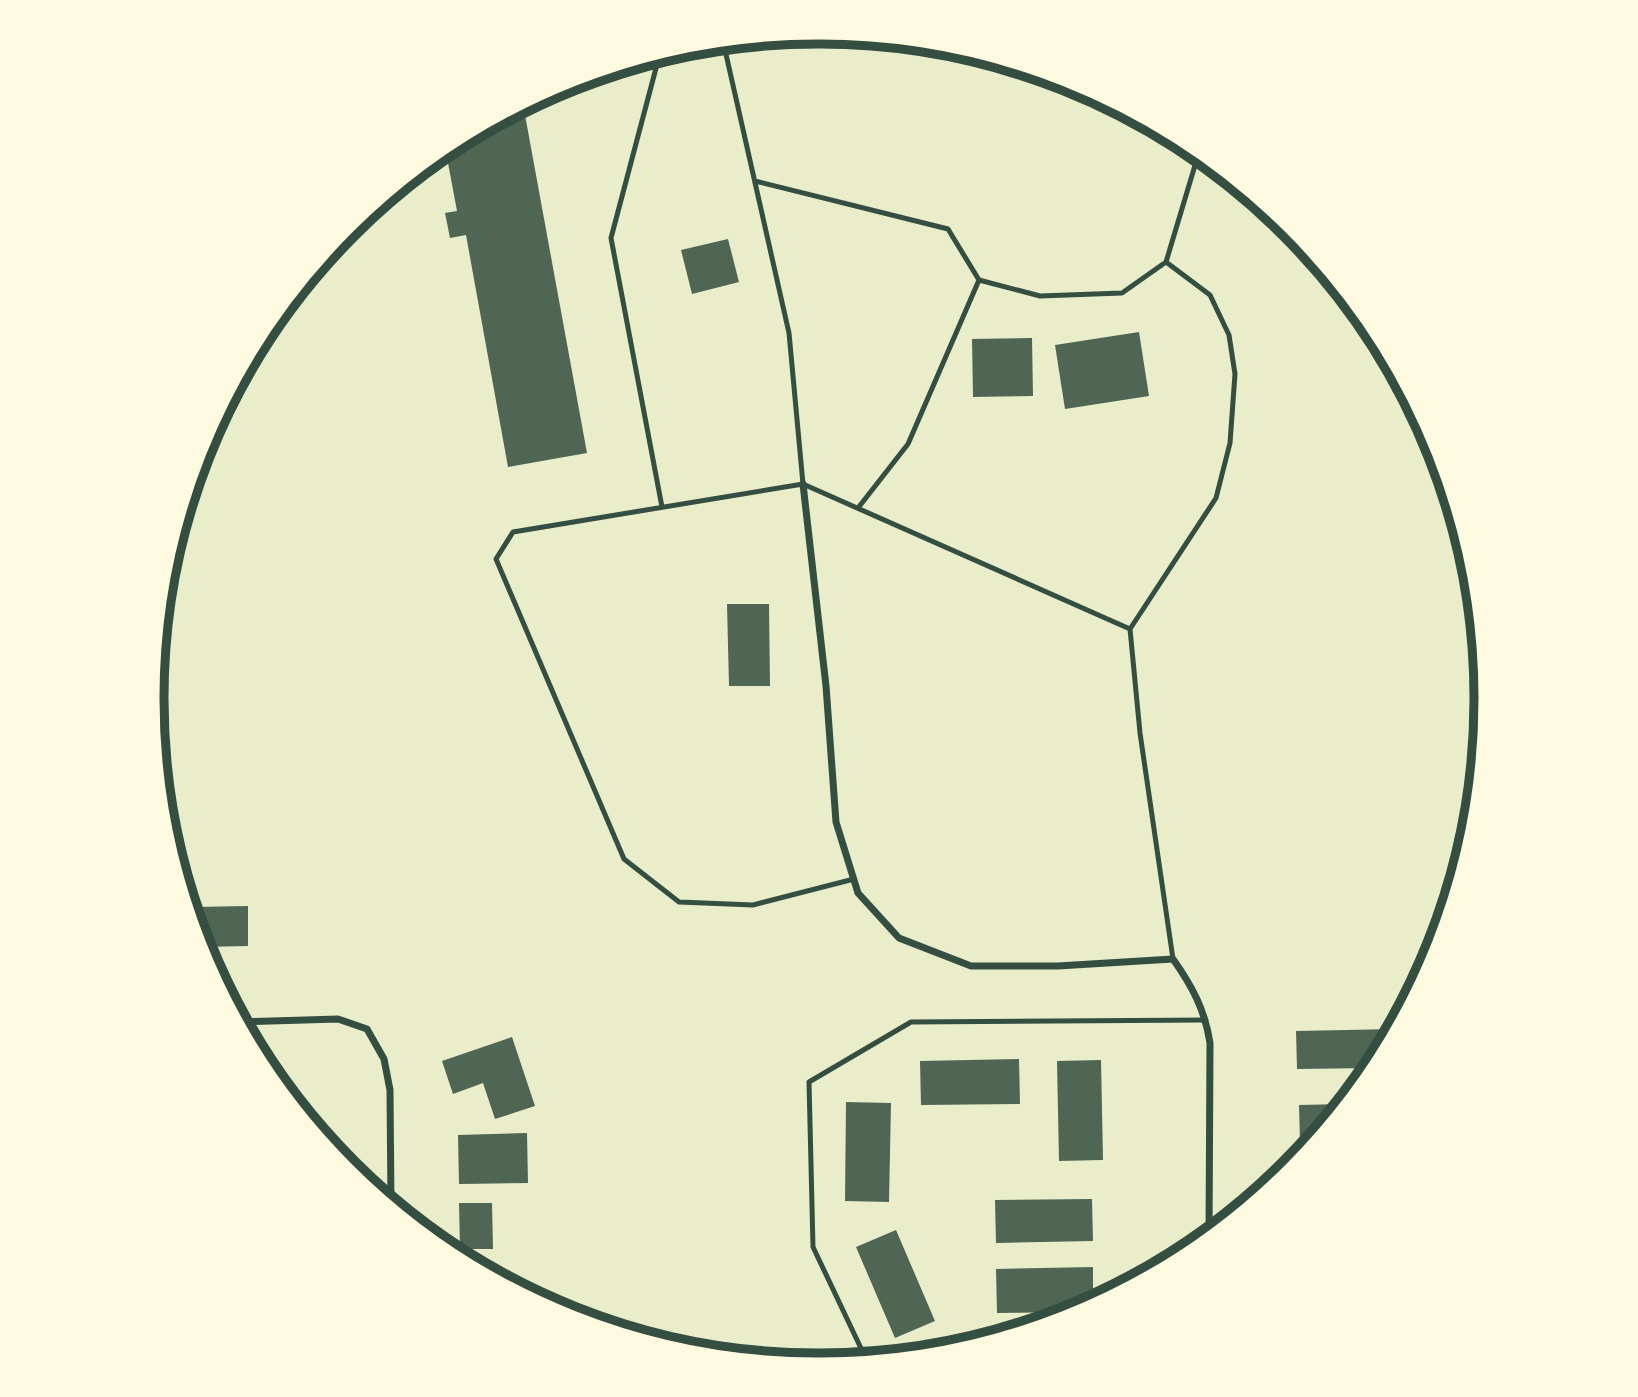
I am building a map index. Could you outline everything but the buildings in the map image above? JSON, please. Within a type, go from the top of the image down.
[{"type":"street","points":[[803,484],[826,686],[836,822],[858,893],[899,938],[971,966],[1058,966],[1173,959],[1194,989],[1206,1020],[1210,1043],[1209,1224]]},
{"type":"street","points":[[250,1022],[338,1019],[367,1029],[384,1059],[390,1090],[391,1194]]},
{"type":"lane","points":[[725,50],[789,333],[803,484]]},
{"type":"lane","points":[[657,64],[611,238],[662,508]]},
{"type":"lane","points":[[755,181],[948,229],[979,280],[1040,296],[1122,293],[1166,262],[1196,163]]},
{"type":"lane","points":[[1166,262],[1210,295],[1229,335],[1235,374],[1230,443],[1216,498],[1130,629],[1140,733],[1173,959]]},
{"type":"lane","points":[[858,509],[908,444],[979,280]]},
{"type":"lane","points":[[854,879],[753,905],[679,902],[624,859],[496,559],[513,532],[803,484],[1130,629]]},
{"type":"lane","points":[[863,1352],[813,1247],[809,1082],[911,1022],[1206,1020]]}]
